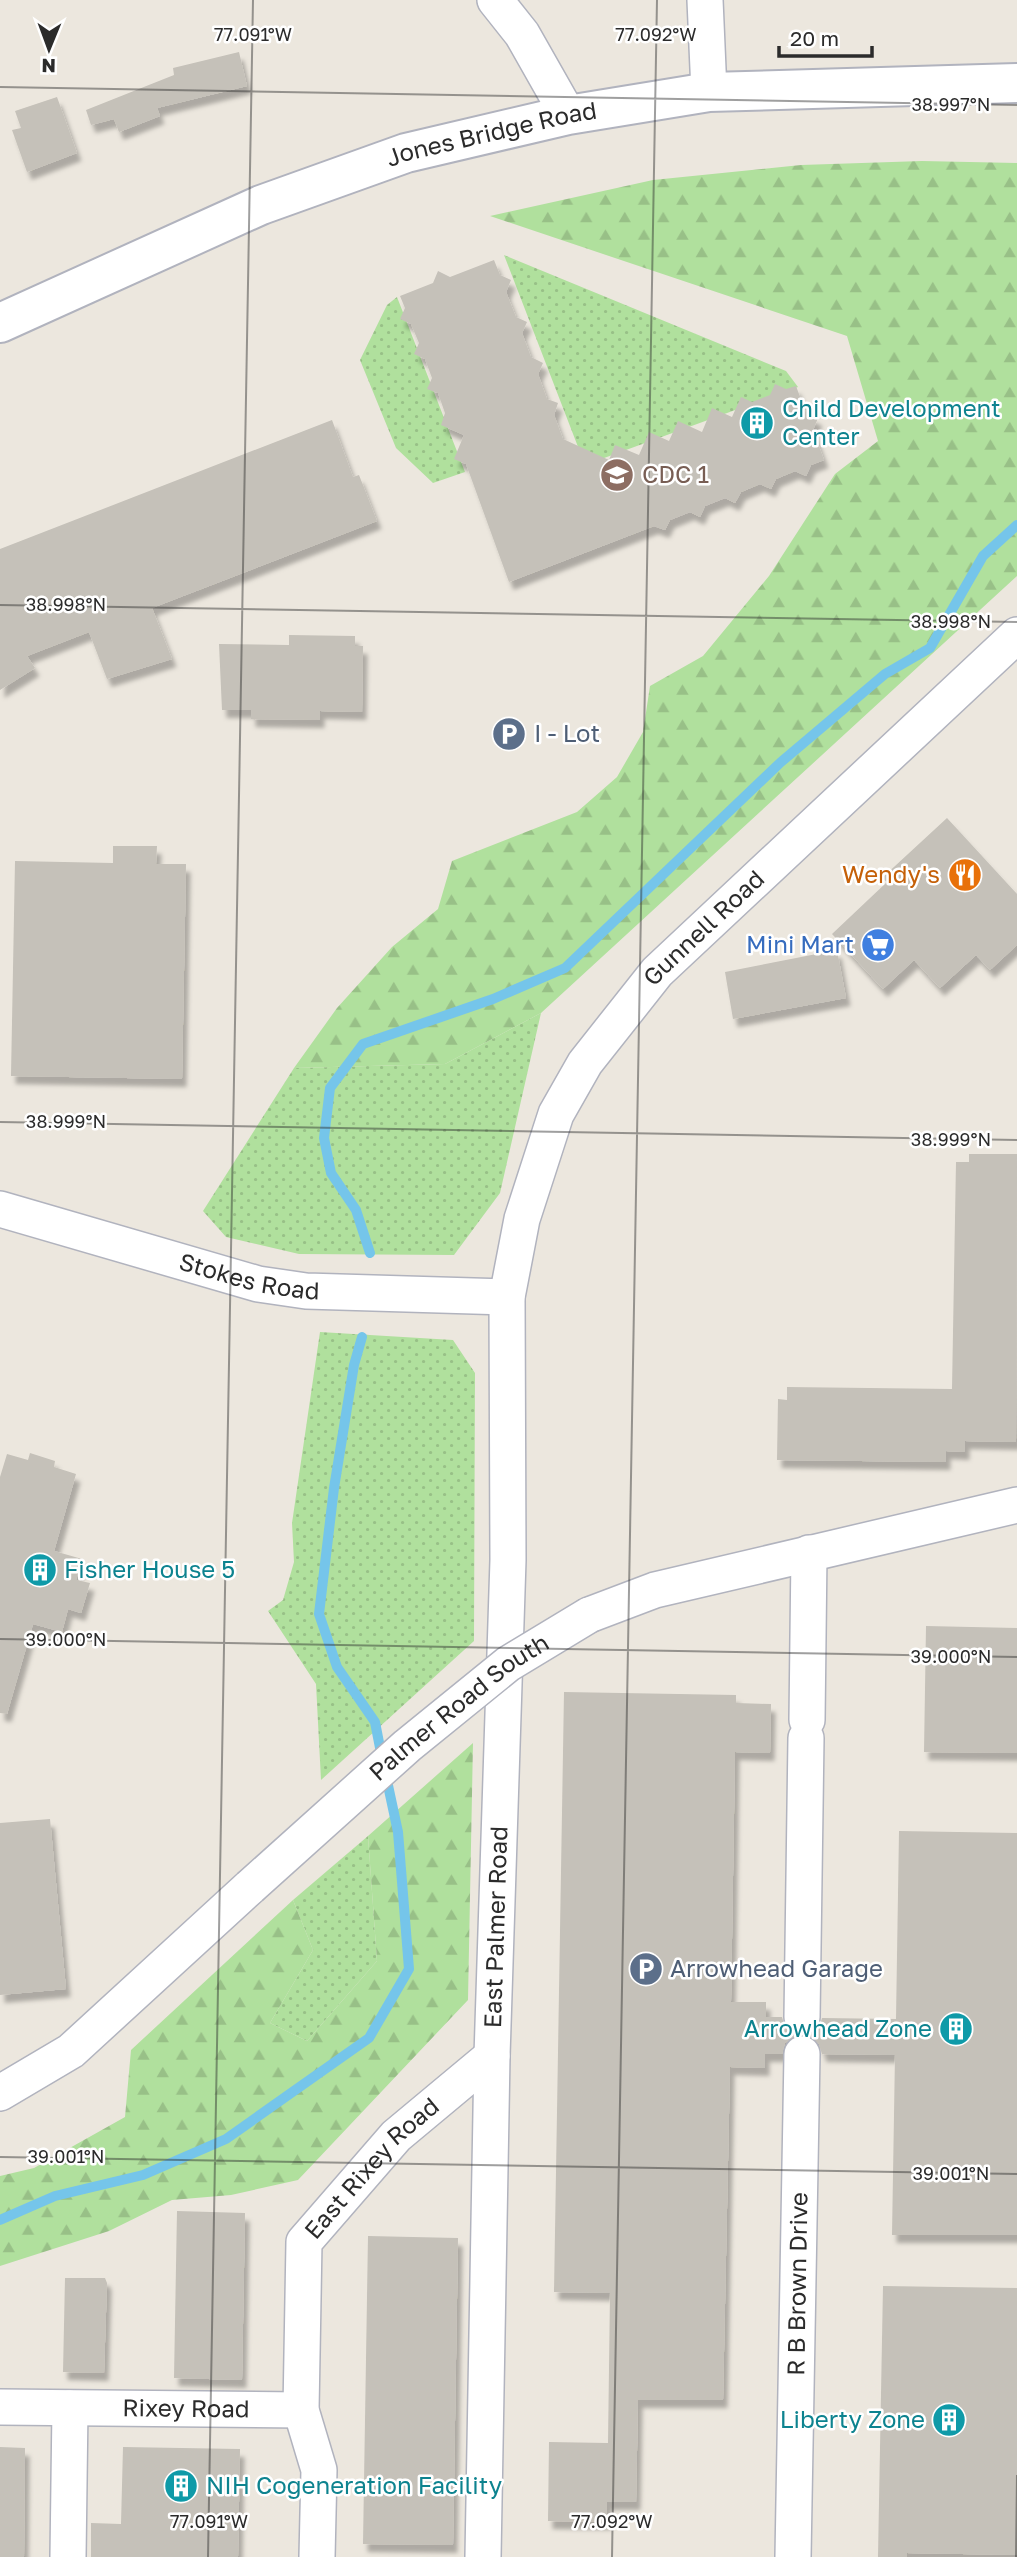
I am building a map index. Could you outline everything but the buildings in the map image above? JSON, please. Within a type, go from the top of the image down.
[{"type":"main road","name":"Jones Bridge Road","points":[[0,323],[261,205],[406,153],[568,115],[709,92],[1017,83]]},
{"type":"street","points":[[495,0],[522,34],[568,115]]},
{"type":"street","points":[[705,0],[709,92]]},
{"type":"street","name":"Gunnell Road","points":[[507,1297],[522,1219],[556,1114],[586,1063],[620,1016],[657,972],[1017,635]]},
{"type":"street","name":"Stokes Road","points":[[0,1209],[258,1284],[306,1291],[507,1297]]},
{"type":"street","name":"East Palmer Road","points":[[483,2557],[492,2056],[508,1560],[507,1297]]},
{"type":"street","name":"Palmer Road South","points":[[0,2093],[71,2051],[407,1746],[508,1664],[589,1615],[655,1590],[1017,1505]]},
{"type":"street","points":[[802,2017],[809,1553]]},
{"type":"street","name":"R B Brown Drive","points":[[793,2557],[802,2054]]},
{"type":"street","name":"East Rixey Road","points":[[317,2557],[319,2470],[301,2410],[304,2242],[396,2136],[492,2056]]},
{"type":"street","name":"Rixey Road","points":[[0,2407],[301,2410]]},
{"type":"street","points":[[68,2557],[70,2408]]},
{"type":"green space","points":[[922,161],[1017,163],[1017,576],[541,1013],[445,1064],[294,1068],[337,1008],[392,947],[438,909],[452,861],[577,812],[617,777],[643,732],[650,686],[703,656],[769,576],[835,474],[878,441],[847,336],[490,216],[653,180],[801,165]]},
{"type":"green space","points":[[504,255],[786,371],[798,387],[585,465]]},
{"type":"green space","points":[[397,297],[465,472],[433,483],[396,448],[360,360],[387,305]]},
{"type":"green space","points":[[541,1013],[500,1193],[454,1255],[299,1254],[226,1237],[203,1211],[294,1068],[445,1064]]},
{"type":"green space","points":[[320,1332],[453,1340],[475,1373],[474,1641],[321,1780],[316,1684],[268,1611],[283,1600],[294,1562],[292,1523]]},
{"type":"green space","points":[[473,1743],[468,2000],[298,2180],[231,2195],[172,2200],[109,2231],[0,2266],[0,2176],[34,2168],[125,2117],[131,2050],[293,1900],[313,1950],[270,2023],[307,2041],[377,1961],[368,1836]]},
{"type":"green space","points":[[368,1836],[377,1961],[307,2041],[270,2023],[313,1950],[293,1900]]},
{"type":"waterway","points":[[370,1253],[356,1210],[331,1173],[324,1138],[330,1088],[363,1044],[493,999],[565,968],[781,762],[885,674],[930,648],[983,556],[1017,525]]},
{"type":"waterway","points":[[362,1337],[354,1365],[334,1488],[319,1614],[337,1667],[375,1722],[382,1758]]},
{"type":"waterway","points":[[0,2220],[55,2196],[143,2175],[226,2139],[369,2038],[409,1969],[398,1832],[386,1776]]},
{"type":"place","name":"Child Development Center","points":[[757,423]]},
{"type":"place","name":"CDC 1","points":[[617,475]]},
{"type":"place","name":"I - Lot","points":[[509,734]]},
{"type":"place","name":"Wendy's","points":[[965,875]]},
{"type":"place","name":"Mini Mart","points":[[878,945]]},
{"type":"place","name":"Fisher House 5","points":[[40,1570]]},
{"type":"place","name":"Arrowhead Garage","points":[[646,1969]]},
{"type":"place","name":"Arrowhead Zone","points":[[956,2029]]},
{"type":"place","name":"Liberty Zone","points":[[949,2420]]},
{"type":"place","name":"NIH Cogeneration Facility","points":[[181,2486]]}]
